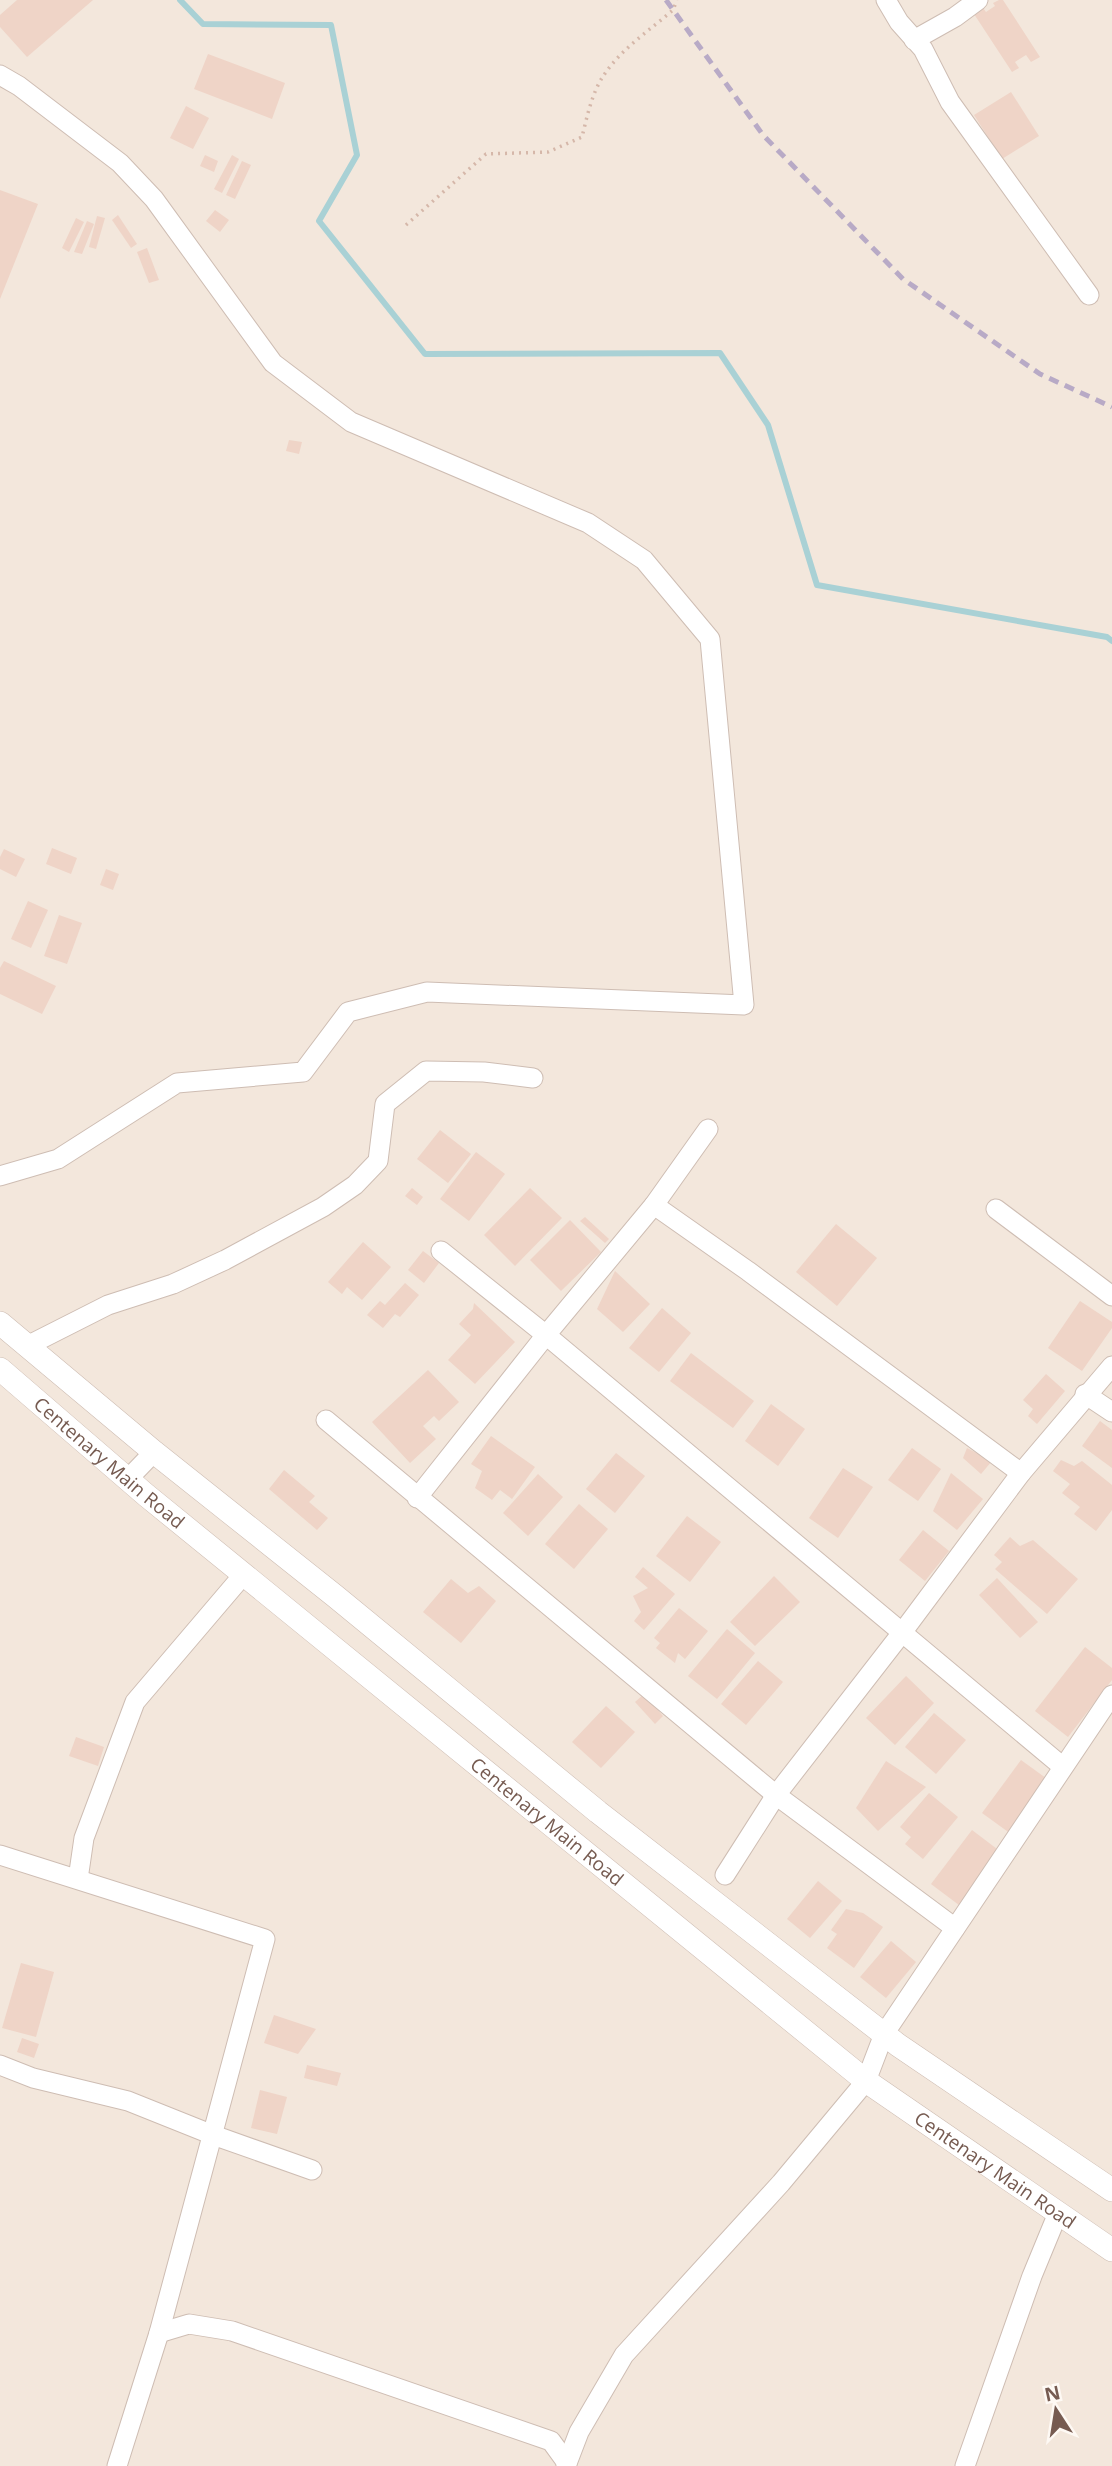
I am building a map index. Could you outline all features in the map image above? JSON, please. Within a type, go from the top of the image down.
[{"type":"street","points":[[887,0],[900,22],[923,49],[950,102],[1089,295]]},
{"type":"street","points":[[915,40],[978,0]]},
{"type":"street","points":[[0,75],[19,86],[120,163],[145,190],[273,363],[351,422],[588,523],[644,560],[710,639],[744,1005],[427,992],[348,1012],[303,1072],[177,1083],[58,1158],[0,1175]]},
{"type":"street","points":[[27,1346],[108,1305],[173,1284],[225,1260],[323,1207],[355,1185],[378,1161],[385,1104],[426,1071],[484,1072],[533,1078]]},
{"type":"street","points":[[417,1497],[654,1205],[708,1129]]},
{"type":"street","points":[[654,1205],[748,1271],[1021,1473]]},
{"type":"street","points":[[996,1209],[1112,1296]]},
{"type":"street","points":[[441,1251],[546,1335],[1063,1767]]},
{"type":"street","name":"Centenary Main Road","points":[[0,1323],[154,1452],[335,1596],[598,1812],[884,2034],[1112,2190]]},
{"type":"street","points":[[725,1875],[776,1795],[1021,1473],[1085,1394],[1112,1366]]},
{"type":"street","name":"Centenary Main Road","points":[[0,1369],[128,1479],[866,2081],[1112,2250]]},
{"type":"street","points":[[1085,1394],[1112,1412]]},
{"type":"street","points":[[326,1420],[776,1795],[955,1928]]},
{"type":"street","points":[[128,1479],[154,1452]]},
{"type":"street","points":[[78,1879],[84,1838],[135,1702],[244,1574]]},
{"type":"street","points":[[566,2464],[579,2432],[624,2355],[781,2183],[866,2081],[884,2034],[1112,1695]]},
{"type":"street","points":[[0,1855],[265,1939],[159,2333],[117,2466]]},
{"type":"street","points":[[0,2065],[33,2078],[128,2101],[312,2170]]},
{"type":"street","points":[[965,2466],[1031,2276],[1058,2213]]},
{"type":"street","points":[[159,2333],[189,2324],[232,2331],[551,2441],[566,2464]]},
{"type":"path","points":[[405,225],[486,154],[548,152],[582,138],[589,110],[603,75],[624,52],[673,10],[677,0]]},
{"type":"shaded area","points":[[0,0],[1112,0],[1112,2466],[0,2466]]},
{"type":"building","points":[[17,0],[93,0],[27,57],[0,27],[0,15]]},
{"type":"building","points":[[999,0],[1003,0],[1040,57],[1031,62],[1026,55],[1015,62],[1019,68],[1012,72],[974,14],[983,8],[986,12]]},
{"type":"building","points":[[208,54],[285,83],[272,119],[194,89]]},
{"type":"building","points":[[1011,92],[1039,136],[1002,159],[974,115]]},
{"type":"building","points":[[186,106],[209,118],[193,149],[170,138]]},
{"type":"building","points":[[205,155],[218,161],[214,172],[200,166]]},
{"type":"building","points":[[232,155],[239,159],[222,193],[214,189]]},
{"type":"building","points":[[242,161],[251,165],[235,199],[226,195]]},
{"type":"building","points":[[0,190],[38,204],[0,299]]},
{"type":"building","points":[[215,210],[229,220],[220,232],[206,221]]},
{"type":"building","points":[[118,215],[137,244],[131,248],[112,220]]},
{"type":"building","points":[[97,216],[105,218],[96,249],[89,247]]},
{"type":"building","points":[[76,218],[84,222],[69,252],[62,248]]},
{"type":"building","points":[[87,221],[94,224],[82,254],[74,252]]},
{"type":"building","points":[[147,248],[159,280],[149,283],[137,252]]},
{"type":"building","points":[[289,440],[302,442],[299,454],[286,451]]},
{"type":"building","points":[[52,848],[77,858],[71,874],[46,864]]},
{"type":"building","points":[[4,849],[25,859],[16,877],[0,869],[0,857]]},
{"type":"building","points":[[106,869],[119,874],[113,890],[100,885]]},
{"type":"building","points":[[28,901],[48,910],[31,948],[11,939]]},
{"type":"building","points":[[59,915],[82,923],[67,964],[44,956]]},
{"type":"building","points":[[4,961],[56,986],[42,1014],[0,994],[0,968]]},
{"type":"building","points":[[440,1130],[471,1154],[448,1183],[417,1159]]},
{"type":"building","points":[[476,1152],[505,1174],[469,1221],[440,1199]]},
{"type":"building","points":[[412,1188],[423,1197],[417,1205],[405,1196]]},
{"type":"building","points":[[530,1188],[562,1218],[515,1266],[484,1235]]},
{"type":"building","points":[[585,1217],[609,1239],[605,1243],[580,1221]]},
{"type":"building","points":[[570,1220],[601,1252],[561,1291],[530,1260]]},
{"type":"building","points":[[836,1224],[877,1258],[837,1306],[796,1272]]},
{"type":"building","points":[[363,1242],[391,1267],[362,1300],[347,1287],[342,1294],[328,1282]]},
{"type":"building","points":[[423,1251],[439,1263],[424,1283],[408,1270]]},
{"type":"building","points":[[615,1271],[650,1304],[623,1332],[597,1309]]},
{"type":"building","points":[[405,1283],[419,1295],[400,1317],[395,1314],[383,1328],[367,1315],[380,1301],[385,1305]]},
{"type":"building","points":[[1080,1301],[1112,1322],[1112,1328],[1082,1371],[1048,1348]]},
{"type":"building","points":[[474,1303],[515,1342],[475,1384],[448,1360],[471,1335],[459,1324],[473,1309]]},
{"type":"building","points":[[662,1308],[691,1333],[659,1372],[629,1348]]},
{"type":"building","points":[[691,1353],[754,1401],[733,1428],[670,1381]]},
{"type":"building","points":[[428,1370],[459,1402],[439,1421],[434,1416],[423,1426],[436,1439],[410,1463],[372,1422]]},
{"type":"building","points":[[1046,1374],[1065,1391],[1037,1424],[1028,1416],[1033,1409],[1023,1400]]},
{"type":"building","points":[[771,1404],[805,1429],[778,1466],[745,1441]]},
{"type":"building","points":[[1100,1421],[1112,1430],[1112,1468],[1082,1446]]},
{"type":"building","points":[[491,1436],[535,1467],[512,1499],[500,1490],[492,1500],[475,1488],[482,1471],[471,1464]]},
{"type":"building","points":[[912,1448],[941,1469],[918,1501],[888,1480]]},
{"type":"building","points":[[967,1448],[992,1461],[981,1474],[963,1458]]},
{"type":"building","points":[[616,1453],[645,1476],[615,1513],[586,1489]]},
{"type":"building","points":[[1061,1460],[1074,1466],[1082,1461],[1112,1485],[1112,1510],[1096,1531],[1074,1514],[1080,1507],[1062,1493],[1070,1484],[1053,1471]]},
{"type":"building","points":[[843,1468],[873,1487],[838,1538],[809,1518]]},
{"type":"building","points":[[284,1470],[315,1496],[309,1502],[328,1518],[317,1530],[269,1489]]},
{"type":"building","points":[[951,1473],[983,1499],[957,1530],[933,1511]]},
{"type":"building","points":[[538,1474],[563,1497],[528,1536],[503,1513]]},
{"type":"building","points":[[579,1504],[608,1529],[574,1569],[545,1544]]},
{"type":"building","points":[[687,1516],[721,1542],[690,1582],[656,1556]]},
{"type":"building","points":[[923,1530],[949,1551],[925,1581],[899,1560]]},
{"type":"building","points":[[1010,1537],[1020,1546],[1033,1540],[1078,1579],[1047,1614],[995,1569],[1002,1562],[994,1555]]},
{"type":"building","points":[[643,1567],[675,1594],[644,1630],[634,1621],[641,1612],[633,1596],[648,1588],[635,1577]]},
{"type":"building","points":[[774,1576],[800,1602],[755,1646],[730,1622]]},
{"type":"building","points":[[997,1578],[1038,1622],[1020,1638],[979,1595]]},
{"type":"building","points":[[451,1579],[468,1593],[479,1586],[496,1601],[461,1643],[423,1612]]},
{"type":"building","points":[[679,1608],[708,1631],[685,1659],[678,1653],[675,1663],[656,1648],[660,1643],[654,1638]]},
{"type":"building","points":[[727,1629],[755,1653],[717,1699],[688,1676]]},
{"type":"building","points":[[1085,1647],[1112,1668],[1112,1680],[1068,1737],[1035,1711]]},
{"type":"building","points":[[758,1661],[783,1682],[746,1725],[721,1704]]},
{"type":"building","points":[[906,1676],[934,1703],[895,1745],[866,1718]]},
{"type":"building","points":[[644,1694],[663,1716],[655,1724],[635,1702]]},
{"type":"building","points":[[606,1706],[635,1732],[601,1768],[572,1742]]},
{"type":"building","points":[[934,1713],[966,1740],[936,1774],[905,1747]]},
{"type":"building","points":[[76,1737],[104,1747],[98,1766],[69,1756]]},
{"type":"building","points":[[1021,1760],[1050,1781],[1011,1834],[982,1813]]},
{"type":"building","points":[[886,1761],[926,1787],[878,1831],[856,1808]]},
{"type":"building","points":[[929,1793],[958,1817],[923,1859],[905,1844],[911,1837],[900,1827]]},
{"type":"building","points":[[972,1830],[1001,1852],[959,1905],[931,1884]]},
{"type":"building","points":[[818,1881],[842,1901],[810,1938],[787,1919]]},
{"type":"building","points":[[846,1909],[863,1913],[883,1927],[854,1968],[827,1948],[837,1934],[831,1930]]},
{"type":"building","points":[[891,1941],[916,1962],[886,1998],[860,1977]]},
{"type":"building","points":[[21,1963],[54,1972],[36,2037],[2,2028]]},
{"type":"building","points":[[274,2015],[316,2029],[298,2054],[264,2043]]},
{"type":"building","points":[[22,2038],[39,2044],[34,2058],[17,2052]]},
{"type":"building","points":[[307,2065],[341,2073],[337,2086],[304,2078]]},
{"type":"building","points":[[260,2090],[287,2097],[277,2134],[251,2128]]},
{"type":"waterway","points":[[180,0],[203,24],[331,25],[357,155],[319,221],[425,354],[720,353],[768,425],[817,585],[1107,637],[1112,641]]},
{"type":"railway","points":[[666,0],[763,135],[903,279],[1040,374],[1112,407]]}]
